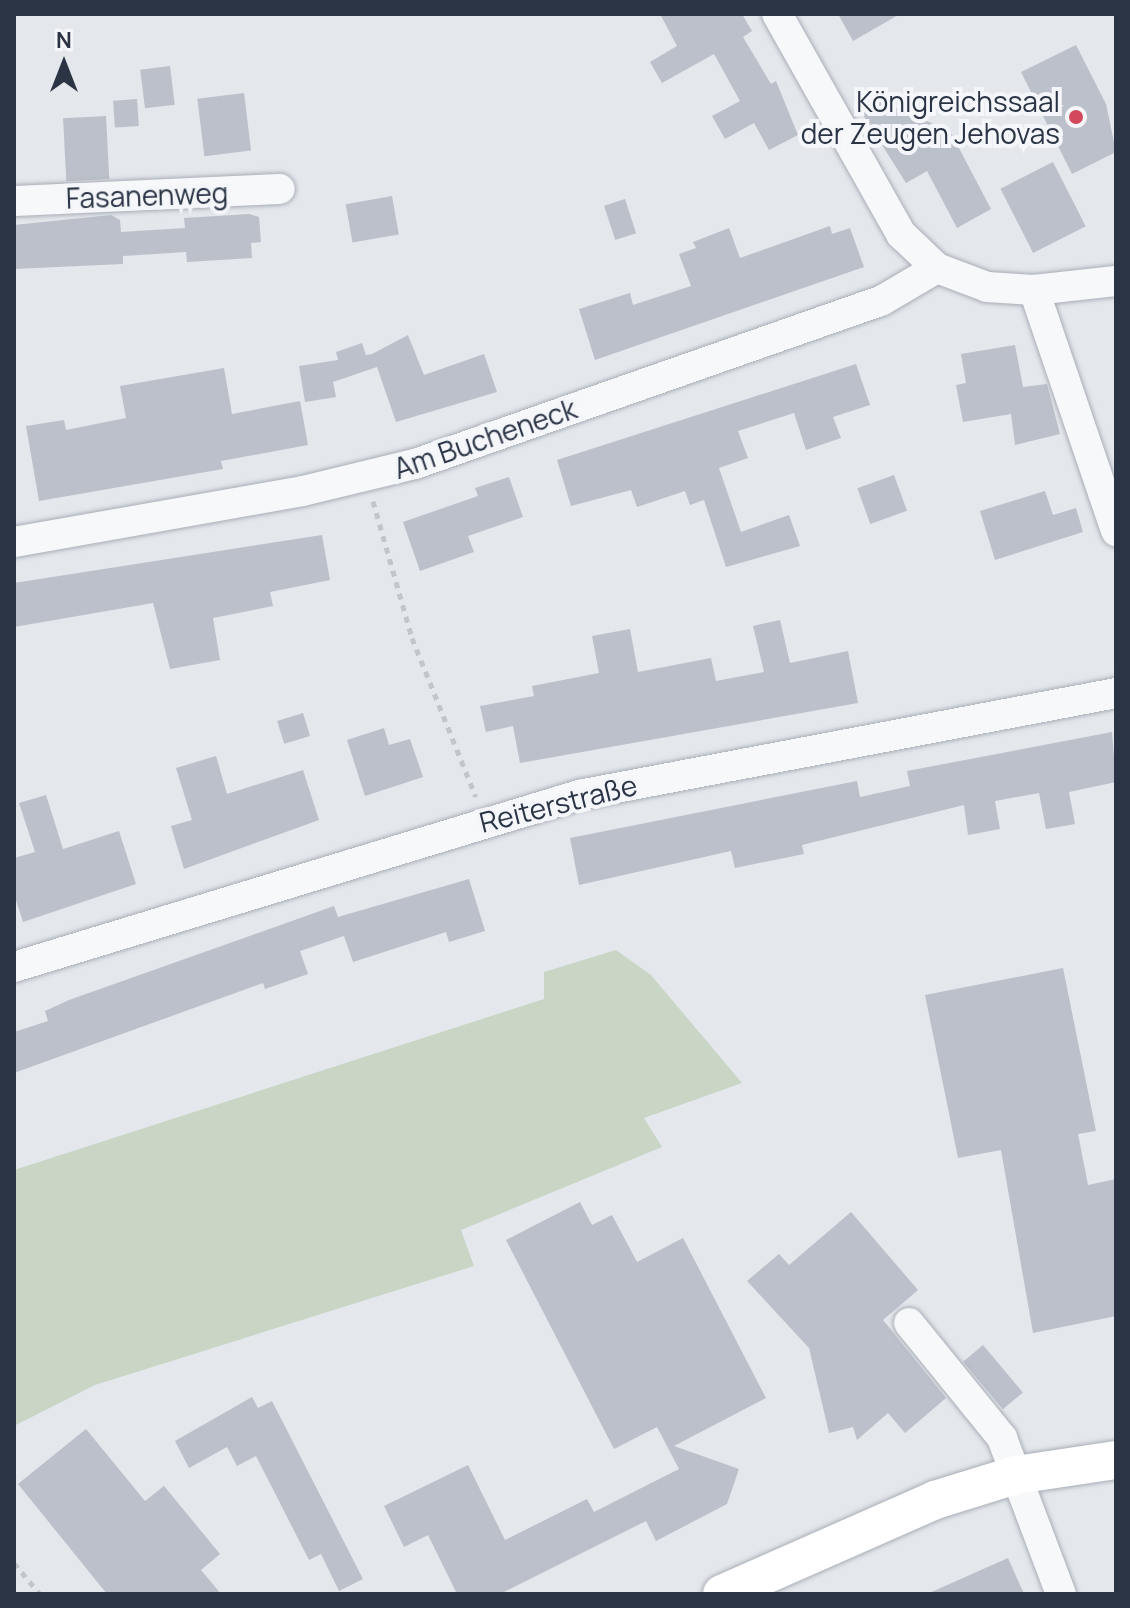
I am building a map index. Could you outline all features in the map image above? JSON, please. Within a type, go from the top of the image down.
[{"type":"main road","points":[[722,1594],[935,1500],[1016,1475],[1116,1460]]},
{"type":"street","points":[[777,14],[901,234],[937,268],[987,287],[1034,290],[1116,281]]},
{"type":"street","name":"Fasanenweg","points":[[14,201],[280,189]]},
{"type":"street","name":"Am Bucheneck","points":[[14,542],[367,477],[881,301],[937,268]]},
{"type":"street","points":[[1034,290],[1116,531]]},
{"type":"street","name":"Reiterstraße","points":[[14,967],[483,821],[701,769],[1116,693]]},
{"type":"street","points":[[909,1323],[1002,1438],[1061,1594]]},
{"type":"path","points":[[367,477],[412,638],[457,739],[483,821]]},
{"type":"path","points":[[14,1563],[40,1594]]},
{"type":"green space","points":[[616,950],[651,975],[742,1083],[644,1118],[662,1147],[461,1230],[474,1266],[95,1385],[14,1426],[14,1170],[544,999],[544,972]]},
{"type":"building","points":[[660,14],[742,14],[752,31],[743,37],[771,84],[776,81],[798,135],[769,150],[754,123],[725,139],[712,116],[740,101],[714,54],[662,83],[650,62],[677,46]]},
{"type":"building","points":[[838,14],[900,14],[853,41]]},
{"type":"building","name":"Königreichssaal der Zeugen Jehovas","points":[[1076,45],[1106,104],[1116,152],[1072,174],[1021,72]]},
{"type":"building","points":[[170,66],[175,105],[145,108],[140,70]]},
{"type":"building","points":[[244,93],[251,151],[204,156],[197,99]]},
{"type":"building","points":[[873,98],[950,131],[991,209],[957,228],[927,171],[906,183],[860,110]]},
{"type":"building","points":[[137,99],[139,126],[115,128],[113,101]]},
{"type":"building","points":[[106,116],[109,179],[66,181],[63,118]]},
{"type":"building","points":[[1053,162],[1086,226],[1033,253],[1000,189]]},
{"type":"building","points":[[392,196],[399,234],[352,243],[346,204]]},
{"type":"building","points":[[625,199],[636,233],[615,240],[604,206]]},
{"type":"building","points":[[249,214],[259,217],[261,242],[251,243],[252,258],[187,262],[186,252],[123,256],[123,264],[14,269],[14,225],[111,215],[120,220],[121,232],[185,228],[184,218]]},
{"type":"building","points":[[830,226],[832,234],[850,228],[864,267],[595,360],[579,309],[630,293],[633,305],[691,286],[679,254],[696,248],[693,242],[729,228],[740,258]]},
{"type":"building","points":[[408,335],[424,375],[484,354],[497,392],[396,422],[377,367],[333,382],[336,397],[305,402],[299,366],[338,360],[336,352],[362,343],[366,355],[372,354]]},
{"type":"building","points":[[1015,345],[1023,387],[1047,384],[1060,434],[1015,445],[1011,414],[963,422],[956,385],[966,383],[961,354]]},
{"type":"building","points":[[856,364],[870,405],[833,417],[841,438],[806,450],[794,413],[738,431],[748,458],[719,468],[741,532],[789,515],[800,546],[726,567],[704,500],[690,505],[685,491],[637,507],[631,490],[571,506],[557,460]]},
{"type":"building","points":[[224,368],[232,414],[300,401],[308,445],[221,461],[223,469],[39,501],[26,426],[64,420],[66,430],[126,418],[120,386]]},
{"type":"building","points":[[894,475],[907,511],[870,524],[857,488]]},
{"type":"building","points":[[509,477],[523,517],[468,536],[474,552],[420,571],[403,522],[478,496],[475,488]]},
{"type":"building","points":[[1045,491],[1053,515],[1076,508],[1083,532],[995,560],[980,511]]},
{"type":"building","points":[[322,535],[330,580],[270,592],[273,606],[213,618],[220,660],[170,669],[153,603],[14,627],[14,583]]},
{"type":"building","points":[[780,620],[790,663],[848,651],[858,703],[520,763],[513,726],[486,732],[480,706],[534,696],[532,686],[599,673],[592,636],[630,629],[638,672],[711,658],[716,681],[764,672],[753,626]]},
{"type":"building","points":[[303,713],[310,736],[284,744],[277,721]]},
{"type":"building","points":[[384,728],[389,745],[410,739],[423,777],[365,796],[347,740]]},
{"type":"building","points":[[1112,732],[1116,782],[1069,792],[1075,824],[1046,829],[1039,793],[995,801],[1000,829],[968,835],[964,805],[802,845],[804,854],[735,868],[731,851],[579,885],[570,838],[857,781],[860,797],[910,786],[907,771]]},
{"type":"building","points":[[216,756],[227,794],[303,770],[319,820],[184,869],[171,826],[192,820],[176,768]]},
{"type":"building","points":[[46,795],[63,849],[119,831],[136,884],[23,922],[14,894],[14,858],[35,852],[19,803]]},
{"type":"building","points":[[469,879],[485,931],[449,942],[446,932],[353,962],[344,936],[300,951],[308,974],[265,989],[263,983],[14,1073],[14,1032],[48,1021],[45,1011],[69,1000],[334,906],[338,917]]},
{"type":"building","points":[[1063,968],[1096,1131],[1078,1134],[1088,1185],[1116,1179],[1116,1316],[1033,1333],[1001,1150],[958,1158],[925,995]]},
{"type":"building","points":[[580,1202],[592,1225],[612,1215],[637,1262],[683,1238],[766,1398],[674,1446],[739,1469],[727,1504],[656,1541],[646,1521],[500,1594],[457,1594],[428,1535],[404,1547],[384,1506],[468,1465],[505,1540],[587,1499],[594,1512],[679,1469],[657,1427],[614,1449],[506,1240]]},
{"type":"building","points":[[851,1212],[918,1290],[883,1320],[946,1398],[905,1433],[888,1413],[857,1440],[853,1427],[829,1433],[809,1348],[747,1281],[779,1254],[789,1265]]},
{"type":"building","points":[[983,1345],[1023,1392],[1003,1409],[963,1362]]},
{"type":"building","points":[[252,1397],[258,1408],[272,1401],[363,1579],[339,1591],[321,1554],[309,1560],[256,1456],[237,1466],[227,1447],[189,1468],[175,1441]]},
{"type":"building","points":[[86,1429],[145,1501],[164,1486],[220,1554],[201,1570],[221,1594],[107,1594],[18,1484]]},
{"type":"building","points":[[1008,1558],[1024,1594],[927,1594]]},
{"type":"place","name":"Königreichssaal der Zeugen Jehovas","points":[[1076,117]]}]
